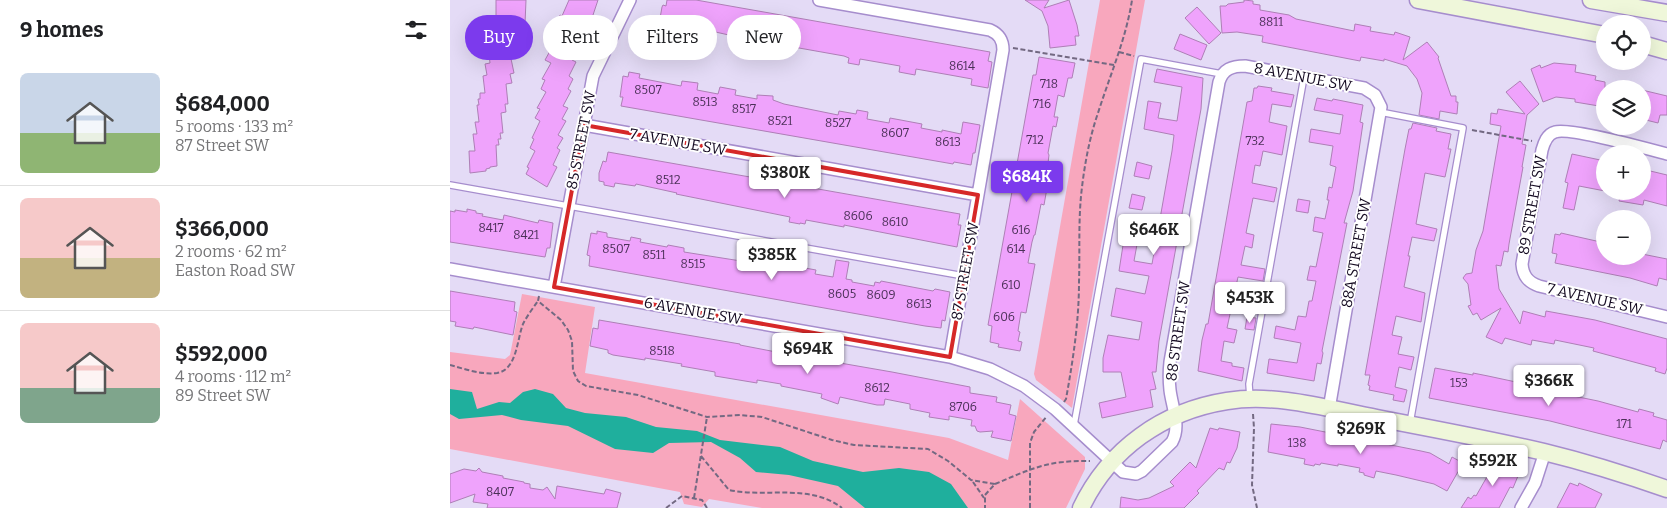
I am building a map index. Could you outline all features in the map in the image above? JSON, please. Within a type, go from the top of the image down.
[{"type":"street","name":"85 STREET SW","points":[[554,287],[593,76],[630,0]]},
{"type":"street","points":[[819,0],[990,30],[995,32],[1002,42]]},
{"type":"street","points":[[1418,0],[1596,33]]},
{"type":"street","points":[[1591,0],[1667,14]]},
{"type":"street","name":"87 STREET SW","points":[[950,357],[1002,42]]},
{"type":"street","points":[[1651,43],[1667,45]]},
{"type":"street","points":[[1651,45],[1667,51]]},
{"type":"street","name":"8 AVENUE SW","points":[[1224,72],[1237,66],[1245,66],[1364,88],[1377,98]]},
{"type":"street","name":"88 STREET SW","points":[[1111,462],[1126,474],[1136,474],[1142,471],[1172,442],[1176,432],[1169,381],[1172,352],[1219,82],[1224,72]]},
{"type":"street","name":"88A STREET SW","points":[[1329,409],[1381,107],[1377,98]]},
{"type":"street","name":"7 AVENUE SW","points":[[584,125],[978,195]]},
{"type":"street","points":[[1546,139],[1553,132],[1565,131],[1613,140],[1667,154]]},
{"type":"street","name":"89 STREET SW","points":[[1525,277],[1522,271],[1522,256],[1546,139]]},
{"type":"street","name":"6 AVENUE SW","points":[[450,269],[950,357],[990,369],[1038,395],[1074,425],[1111,462]]},
{"type":"street","name":"7 AVENUE SW","points":[[1525,277],[1528,281],[1539,286],[1667,317]]},
{"type":"street","points":[[1081,508],[1097,479],[1111,462],[1141,435],[1175,416],[1208,405],[1250,399],[1280,401],[1329,409],[1545,452],[1667,489]]},
{"type":"street","points":[[1522,508],[1535,483],[1545,452]]},
{"type":"lane","points":[[1074,425],[1141,60],[1224,72]]},
{"type":"lane","points":[[1250,399],[1250,384],[1304,77]]},
{"type":"lane","points":[[1380,112],[1463,128],[1409,424]]},
{"type":"lane","points":[[450,185],[964,276]]},
{"type":"path","points":[[1064,402],[1077,332],[1080,281],[1078,219],[1082,186],[1094,124],[1119,52],[1132,0]]},
{"type":"path","points":[[1002,42],[1114,65]]},
{"type":"path","points":[[1119,52],[1139,57],[1141,60]]},
{"type":"path","points":[[1463,128],[1546,139]]},
{"type":"path","points":[[450,364],[481,372],[496,373],[506,370],[512,362],[524,323],[538,301],[540,294]]},
{"type":"path","points":[[538,301],[561,320],[568,330],[572,341],[573,371],[581,384],[592,388],[638,395],[707,417],[749,415],[762,417],[842,443],[868,447],[928,449],[948,461],[972,480],[984,498]]},
{"type":"path","points":[[1250,399],[1254,428],[1252,485],[1257,508]]},
{"type":"path","points":[[1030,508],[1031,436],[1046,416]]},
{"type":"path","points":[[694,498],[707,417]]},
{"type":"path","points":[[701,456],[729,490],[809,494],[825,498],[842,508]]},
{"type":"path","points":[[984,508],[985,495],[995,484],[1030,469],[1062,462],[1090,461]]},
{"type":"path","points":[[972,480],[995,484]]},
{"type":"path","points":[[666,508],[682,496],[702,500],[707,508]]},
{"type":"highlighted area","points":[[584,125],[978,195],[950,357],[554,287]]},
{"type":"shaded area","points":[[1100,0],[1145,0],[1072,408],[1036,380],[1034,374]]},
{"type":"shaded area","points":[[522,294],[595,307],[585,373],[949,438],[1008,460],[1020,399],[1085,457],[1085,469],[1066,508],[762,508],[709,499],[702,507],[684,504],[680,492],[450,449],[450,352],[505,359],[510,355]]},
{"type":"shaded area","points":[[450,389],[472,392],[477,409],[499,402],[510,403],[523,392],[535,389],[553,394],[566,408],[585,413],[626,417],[656,427],[697,431],[720,440],[780,447],[813,461],[863,472],[899,468],[929,472],[951,484],[968,508],[865,508],[838,486],[789,475],[756,472],[740,458],[711,442],[669,443],[653,453],[615,449],[568,426],[521,420],[502,415],[459,419],[450,414]]},
{"type":"building","points":[[496,0],[526,0],[525,15],[496,15]]},
{"type":"building","points":[[569,0],[598,0],[593,15],[562,15]]},
{"type":"building","points":[[667,0],[696,0],[781,15],[727,15],[727,35],[717,32],[717,15],[661,15],[663,5],[666,6]]},
{"type":"building","points":[[1025,0],[1049,0],[1044,8],[1069,0],[1079,36],[1075,36],[1076,45],[1050,48],[1048,26],[1042,11]]},
{"type":"building","points":[[1244,0],[1253,1],[1253,4],[1260,5],[1260,10],[1289,15],[1296,19],[1354,31],[1355,24],[1371,27],[1370,31],[1394,35],[1395,32],[1410,37],[1403,60],[1427,42],[1439,57],[1451,96],[1456,96],[1456,102],[1458,102],[1457,114],[1440,111],[1439,119],[1419,115],[1422,93],[1417,79],[1407,66],[1384,59],[1384,61],[1361,57],[1360,61],[1262,42],[1263,36],[1237,32],[1222,33],[1220,6],[1244,2]]},
{"type":"building","points":[[1197,7],[1221,33],[1209,44],[1185,18]]},
{"type":"building","points":[[801,19],[990,52],[988,61],[992,62],[988,88],[971,85],[972,79],[916,69],[915,75],[899,72],[900,66],[860,59],[859,65],[848,63],[849,58],[801,48]]},
{"type":"building","points":[[1180,34],[1207,45],[1201,60],[1174,49]]},
{"type":"building","points":[[1039,57],[1075,63],[1072,78],[1068,78],[1064,97],[1058,95],[1054,117],[1058,117],[1056,127],[1053,126],[1048,153],[1047,171],[1051,172],[1044,205],[1041,204],[1028,263],[1035,264],[1026,313],[1021,312],[1018,331],[1020,332],[1018,341],[1022,342],[1020,351],[998,347],[999,344],[990,342],[992,326],[988,325],[1033,75],[1036,75]]},
{"type":"building","points":[[490,60],[511,60],[514,73],[510,74],[512,83],[506,84],[508,104],[505,104],[506,112],[501,113],[503,133],[500,133],[501,139],[498,139],[499,145],[496,145],[497,166],[490,167],[486,171],[470,173],[469,151],[475,151],[473,134],[477,134],[475,122],[479,122],[478,99],[480,99],[480,93],[485,93],[483,76],[487,75],[485,64],[490,63]]},
{"type":"building","points":[[545,60],[572,60],[576,62],[569,76],[573,79],[568,89],[571,91],[563,106],[568,108],[562,119],[566,121],[558,135],[563,138],[557,148],[560,150],[553,165],[557,167],[547,187],[526,174],[529,168],[527,167],[535,151],[530,148],[534,139],[532,138],[540,121],[535,118],[540,109],[537,108],[546,92],[541,89],[545,80],[542,79],[551,63]]},
{"type":"building","points":[[1554,63],[1576,65],[1575,72],[1596,76],[1596,106],[1575,102],[1575,99],[1556,97],[1543,102],[1531,69],[1540,65],[1541,68]]},
{"type":"building","points":[[1157,69],[1203,78],[1201,109],[1159,341],[1156,372],[1152,372],[1156,389],[1150,390],[1153,407],[1102,418],[1099,403],[1126,397],[1121,372],[1103,372],[1103,358],[1108,335],[1139,340],[1142,322],[1111,316],[1116,288],[1145,294],[1149,276],[1119,271],[1126,226],[1140,228],[1134,261],[1152,264],[1172,151],[1174,135],[1144,129],[1148,101],[1161,103],[1158,118],[1177,121],[1182,87],[1154,82]]},
{"type":"building","points":[[629,72],[640,74],[639,78],[681,86],[682,81],[698,83],[697,90],[718,94],[720,87],[736,90],[735,95],[757,99],[757,95],[773,96],[773,100],[784,104],[838,115],[839,111],[856,114],[857,110],[868,112],[867,119],[889,123],[890,118],[922,124],[921,128],[942,132],[942,130],[961,134],[963,122],[980,125],[975,153],[973,153],[971,165],[954,162],[953,164],[621,106],[623,97],[620,97],[623,76],[628,77]]},
{"type":"building","points":[[1520,81],[1539,104],[1527,115],[1522,144],[1526,145],[1523,167],[1508,252],[1504,251],[1501,266],[1496,265],[1499,289],[1520,324],[1523,311],[1545,317],[1546,311],[1595,320],[1667,339],[1667,368],[1665,374],[1655,371],[1656,368],[1593,351],[1594,348],[1555,340],[1554,344],[1532,340],[1531,345],[1505,338],[1502,344],[1486,337],[1501,308],[1481,320],[1477,313],[1473,315],[1468,306],[1471,305],[1468,284],[1463,278],[1466,274],[1472,273],[1476,250],[1483,231],[1501,126],[1490,124],[1491,113],[1497,114],[1498,109],[1525,114],[1506,92]]},
{"type":"building","points":[[1258,86],[1272,88],[1271,91],[1294,95],[1291,107],[1272,104],[1269,122],[1287,126],[1282,155],[1263,151],[1260,166],[1255,165],[1252,183],[1277,188],[1274,202],[1253,198],[1246,233],[1254,235],[1252,248],[1245,246],[1241,265],[1265,269],[1263,281],[1238,277],[1227,328],[1237,330],[1234,343],[1224,341],[1221,361],[1232,363],[1232,366],[1244,368],[1242,381],[1198,371],[1202,340],[1206,324],[1208,324],[1247,102],[1252,101],[1254,88]]},
{"type":"building","points":[[1651,92],[1667,96],[1667,115],[1660,115],[1658,123],[1651,121]]},
{"type":"building","points":[[1317,98],[1363,105],[1360,122],[1363,123],[1353,191],[1344,223],[1347,223],[1321,364],[1317,363],[1314,381],[1267,373],[1269,359],[1297,363],[1301,343],[1274,338],[1276,326],[1295,330],[1298,316],[1306,317],[1316,281],[1307,280],[1310,266],[1316,267],[1323,233],[1313,231],[1315,217],[1325,219],[1329,200],[1327,200],[1329,187],[1332,188],[1336,167],[1330,165],[1333,146],[1309,142],[1311,129],[1340,134],[1343,115],[1314,110]]},
{"type":"building","points":[[1413,123],[1437,128],[1436,131],[1451,134],[1448,149],[1451,149],[1445,177],[1425,173],[1416,224],[1437,229],[1434,241],[1412,237],[1408,256],[1410,256],[1404,287],[1425,293],[1421,322],[1396,316],[1392,335],[1402,337],[1398,354],[1414,357],[1411,370],[1399,367],[1395,387],[1407,390],[1404,402],[1393,400],[1394,395],[1369,390],[1370,375],[1365,375],[1405,149],[1409,129],[1411,129]]},
{"type":"building","points":[[608,152],[960,214],[958,225],[961,225],[957,247],[844,225],[844,227],[806,220],[805,224],[789,222],[790,217],[636,184],[635,186],[615,183],[614,187],[604,185],[604,182],[599,181],[599,173],[603,161],[606,162]]},
{"type":"building","points":[[1572,154],[1596,159],[1596,189],[1579,186],[1574,210],[1563,208],[1568,183],[1565,182]]},
{"type":"building","points":[[1137,162],[1152,166],[1149,179],[1134,176]]},
{"type":"building","points":[[1651,171],[1667,175],[1667,206],[1644,200],[1651,200]]},
{"type":"building","points":[[1132,194],[1145,197],[1142,210],[1129,208]]},
{"type":"building","points":[[1298,199],[1310,201],[1308,213],[1296,211]]},
{"type":"building","points":[[1619,200],[1644,200],[1643,205]]},
{"type":"building","points":[[467,209],[483,214],[482,216],[503,220],[504,215],[538,223],[539,220],[553,223],[550,248],[547,248],[545,257],[450,242],[450,211],[467,212]]},
{"type":"building","points":[[597,231],[607,233],[607,237],[630,241],[631,237],[641,239],[640,242],[684,248],[684,252],[781,269],[781,267],[805,270],[805,268],[816,270],[815,274],[833,277],[836,260],[849,262],[846,279],[852,280],[852,282],[874,286],[875,282],[880,283],[881,281],[933,291],[935,289],[950,292],[945,321],[942,320],[941,328],[925,326],[589,266],[590,256],[587,255],[591,233],[597,234]]},
{"type":"building","points":[[1561,233],[1596,241],[1596,265],[1651,265],[1651,256],[1667,259],[1667,280],[1659,278],[1657,286],[1630,278],[1555,263],[1557,254],[1552,253],[1555,234],[1560,235]]},
{"type":"building","points":[[450,291],[515,302],[514,311],[517,312],[513,335],[474,327],[473,329],[455,326],[456,322],[450,321]]},
{"type":"building","points":[[1247,317],[1256,318],[1254,330],[1245,329]]},
{"type":"building","points":[[599,320],[970,387],[970,393],[997,397],[996,402],[1011,405],[1009,414],[1016,416],[1011,441],[991,437],[993,431],[977,431],[975,426],[971,426],[972,420],[949,416],[949,420],[929,417],[930,413],[910,409],[910,404],[885,399],[884,405],[877,405],[840,397],[838,404],[821,398],[822,394],[781,386],[781,384],[757,380],[757,383],[715,376],[715,372],[681,366],[682,364],[613,355],[608,353],[608,350],[590,346],[593,328],[598,329]]},
{"type":"building","points":[[1435,368],[1488,376],[1638,412],[1639,409],[1654,413],[1653,416],[1667,420],[1667,442],[1663,440],[1660,449],[1550,421],[1429,398]]},
{"type":"building","points":[[1271,424],[1300,427],[1430,453],[1449,464],[1452,457],[1463,463],[1447,491],[1434,484],[1376,471],[1374,478],[1359,472],[1360,468],[1338,464],[1338,466],[1321,463],[1314,466],[1304,464],[1305,459],[1268,452]]},
{"type":"building","points":[[1210,428],[1240,432],[1237,448],[1230,463],[1227,462],[1224,470],[1219,468],[1184,508],[1120,508],[1121,497],[1138,500],[1149,498],[1174,486],[1170,482],[1190,462],[1196,468]]},
{"type":"building","points":[[1491,459],[1511,467],[1509,472],[1518,476],[1513,488],[1510,487],[1499,508],[1461,508],[1468,497],[1471,499],[1474,495],[1476,496],[1488,475],[1482,473],[1485,463],[1489,465]]},
{"type":"building","points":[[479,468],[482,472],[530,484],[530,488],[543,490],[547,487],[555,499],[557,486],[604,494],[606,489],[621,493],[617,508],[487,508],[488,504],[473,502],[475,494],[450,503],[450,474],[464,469],[476,471]]},
{"type":"building","points":[[1570,483],[1578,486],[1579,483],[1602,494],[1595,508],[1557,508]]}]
